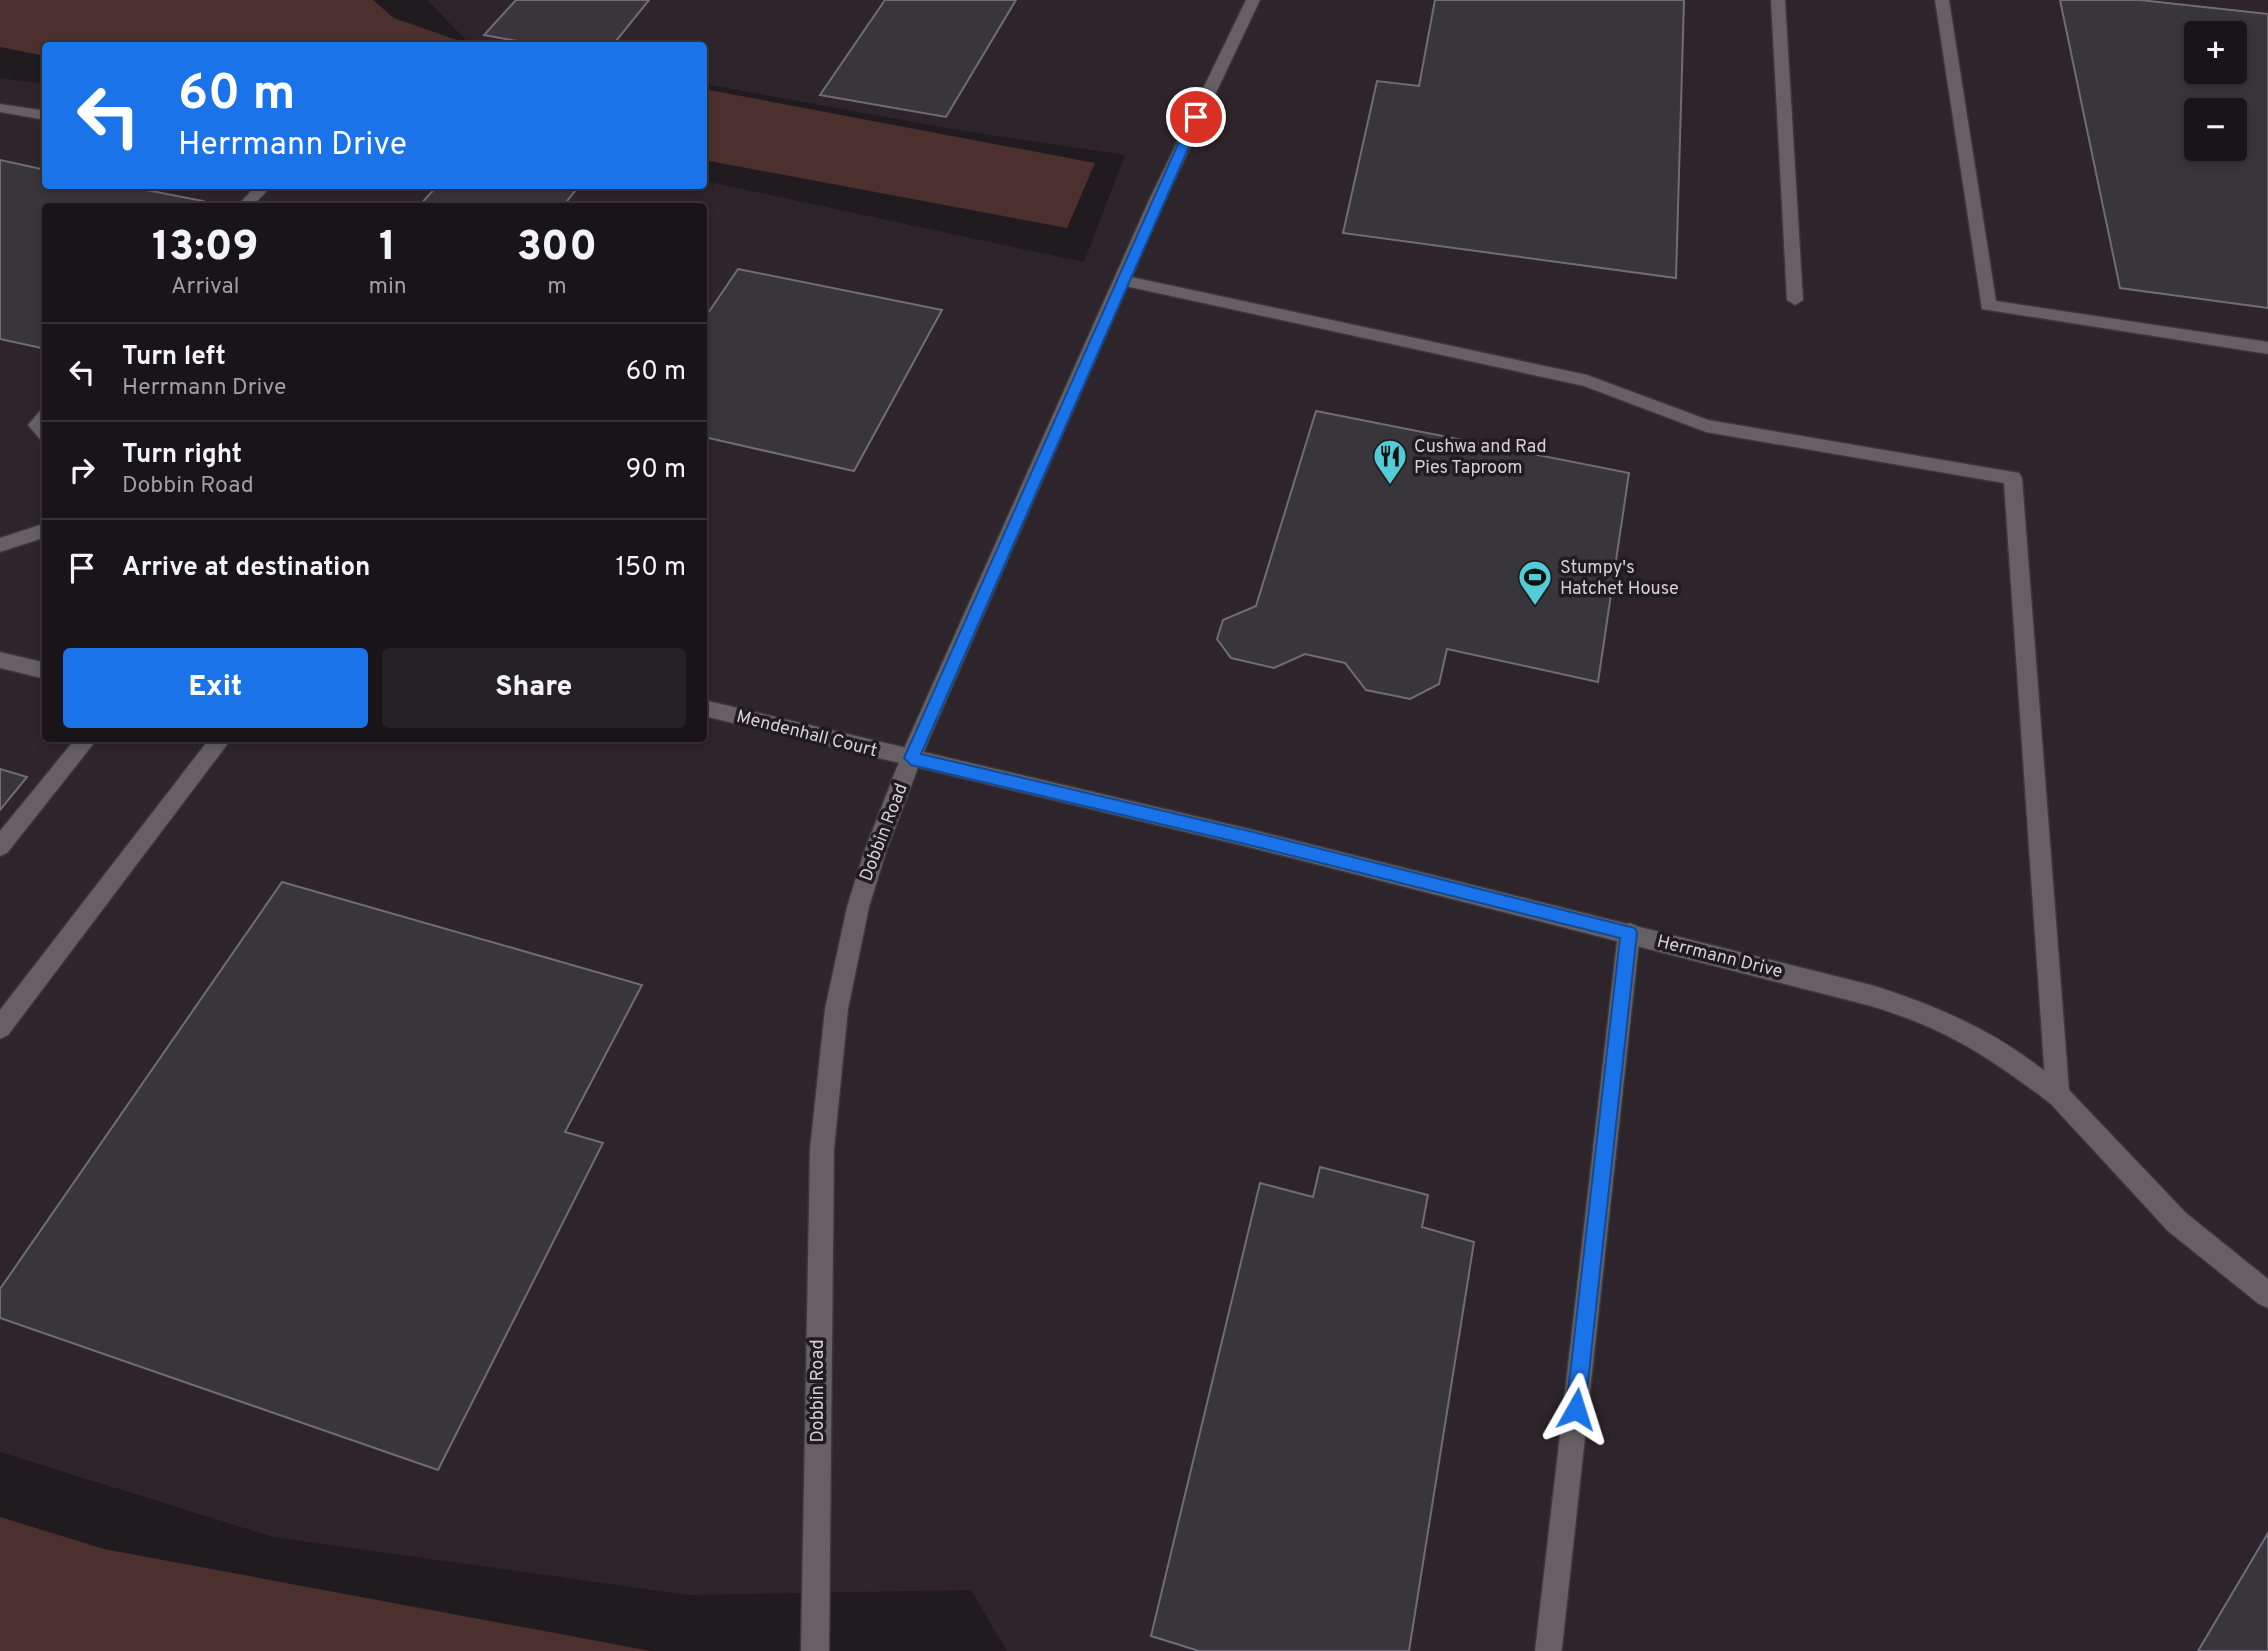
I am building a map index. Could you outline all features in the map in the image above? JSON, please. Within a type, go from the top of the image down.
[{"type":"street","name":"Dobbin Road","points":[[815,1651],[818,1191],[831,1055],[844,966],[863,883],[911,758],[1122,280],[1214,75],[1253,0]]},
{"type":"street","points":[[1778,0],[1795,300]]},
{"type":"street","points":[[1942,0],[1988,305],[2268,348]]},
{"type":"street","points":[[0,108],[42,115]]},
{"type":"street","points":[[247,203],[261,189]]},
{"type":"street","points":[[1122,280],[1587,381],[1706,426],[2013,478],[2058,1095]]},
{"type":"street","points":[[0,545],[42,531]]},
{"type":"street","points":[[0,660],[42,670]]},
{"type":"street","name":"Mendenhall Court","points":[[707,709],[911,758]]},
{"type":"street","points":[[0,847],[85,742]]},
{"type":"street","points":[[0,1028],[219,742]]},
{"type":"street","name":"Herrmann Drive","points":[[911,758],[1249,838],[1797,975],[1925,1013],[1987,1044],[2058,1095],[2177,1223],[2268,1295]]},
{"type":"street","points":[[1548,1648],[1629,933]]},
{"type":"shaded area","points":[[0,0],[373,0],[394,18],[462,42],[42,42],[42,55],[0,47]]},
{"type":"shaded area","points":[[427,0],[2268,0],[2268,1651],[1007,1651],[971,1590],[688,1595],[273,1537],[0,1452],[0,78],[42,84],[42,189],[707,189],[707,182],[1084,262],[1125,155],[958,130],[707,85],[707,42],[471,42],[467,41]]},
{"type":"shaded area","points":[[707,90],[1095,163],[1067,228],[707,161]]},
{"type":"shaded area","points":[[0,1517],[104,1549],[651,1651],[0,1651]]},
{"type":"building","points":[[516,0],[649,0],[615,42],[523,42],[484,35]]},
{"type":"building","points":[[885,0],[1016,0],[946,117],[820,95]]},
{"type":"building","points":[[1435,0],[1684,0],[1676,278],[1343,233],[1377,81],[1419,86]]},
{"type":"building","points":[[2060,0],[2140,0],[2268,14],[2268,308],[2120,288]]},
{"type":"building","points":[[0,160],[42,169],[42,189],[141,189],[203,201],[42,203],[42,348],[0,339]]},
{"type":"building","points":[[434,189],[577,189],[565,203],[422,203]]},
{"type":"building","points":[[738,269],[942,310],[854,471],[707,438],[707,315]]},
{"type":"building","points":[[1316,411],[1629,473],[1598,682],[1447,649],[1439,684],[1410,699],[1366,690],[1345,663],[1305,654],[1274,668],[1231,658],[1217,639],[1223,620],[1256,606]]},
{"type":"building","points":[[0,769],[27,777],[0,810]]},
{"type":"building","points":[[282,882],[642,985],[565,1132],[603,1143],[438,1470],[0,1318],[0,1289]]},
{"type":"building","points":[[1320,1167],[1428,1195],[1422,1227],[1474,1242],[1409,1651],[1199,1651],[1151,1636],[1260,1183],[1313,1197]]},
{"type":"building","points":[[2268,1533],[2268,1651],[2198,1651]]},
{"type":"place","name":"Cushwa and Rad Pies Taproom","points":[[1390,486]]},
{"type":"place","name":"Stumpy's Hatchet House","points":[[1535,607]]},
{"type":"route","points":[[1196,117],[911,758],[1249,838],[1629,933],[1576,1409]]}]
